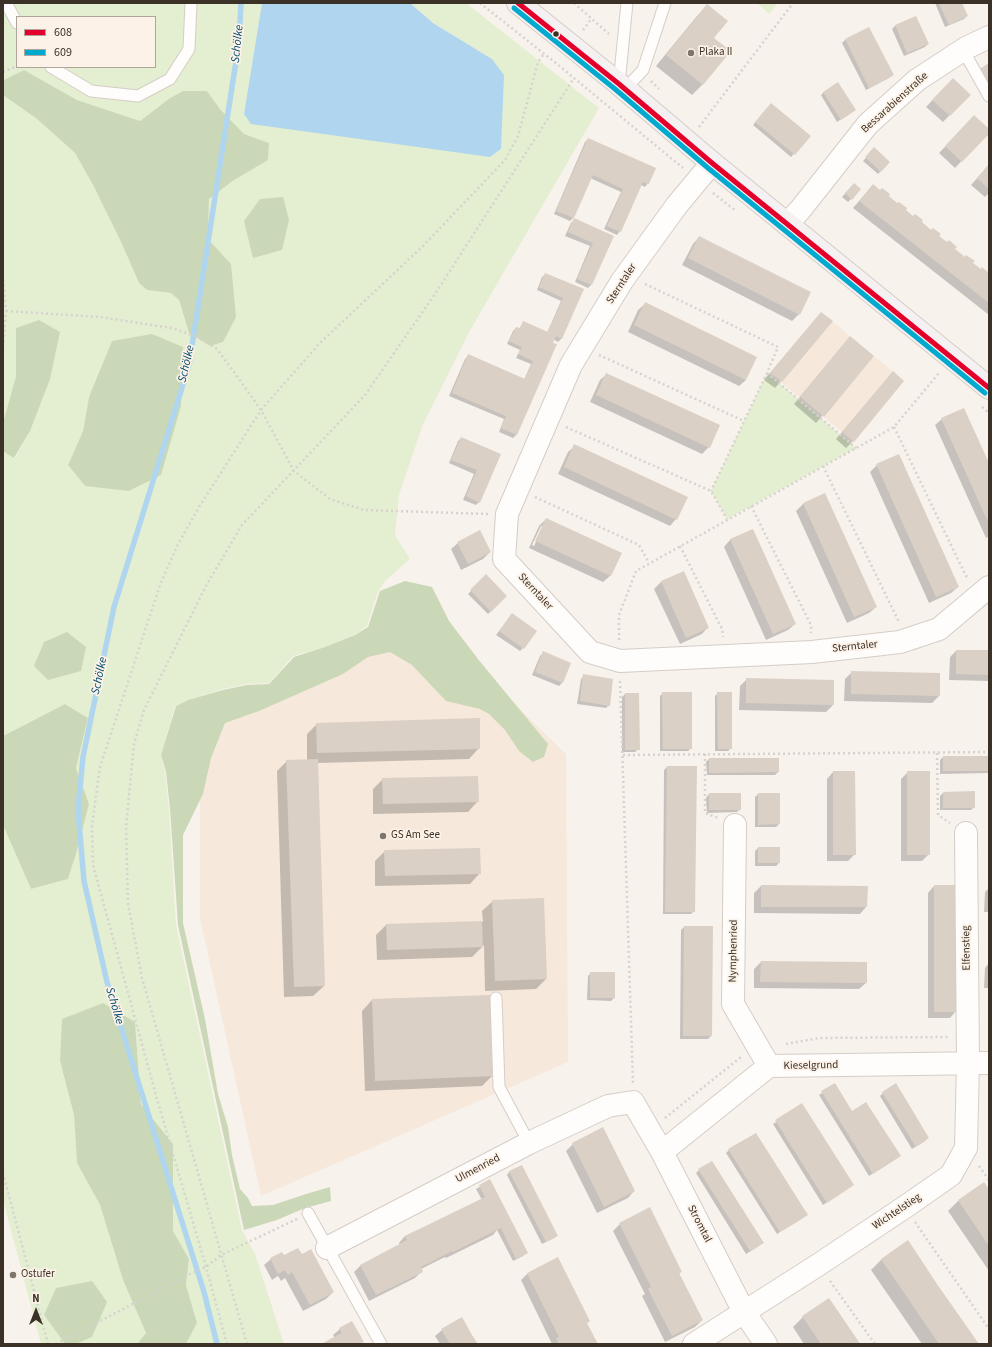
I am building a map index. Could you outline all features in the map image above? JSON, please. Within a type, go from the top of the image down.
[{"type":"street","points":[[518,3],[989,388]]},
{"type":"street","name":"Bessarabienstraße","points":[[788,224],[868,124],[917,80],[963,50],[989,37]]},
{"type":"street","name":"Sterntaler","points":[[712,163],[677,205],[626,275],[571,365],[507,514],[504,559],[590,652],[620,661],[812,652],[900,642],[939,629],[987,590]]},
{"type":"street","name":"Nymphenried","points":[[735,825],[733,1004],[770,1066]]},
{"type":"street","name":"Elfenstieg","points":[[966,833],[978,1063]]},
{"type":"street","name":"Kieselgrund","points":[[662,1152],[770,1066],[978,1063]]},
{"type":"street","name":"Wichtelstieg","points":[[694,1344],[905,1208],[951,1175],[966,1148],[978,1063]]},
{"type":"street","name":"Ulmenried","points":[[327,1248],[529,1142],[608,1106],[633,1102]]},
{"type":"street","name":"Stromtal","points":[[633,1102],[662,1152],[744,1312],[766,1344]]},
{"type":"lane","points":[[6,3],[16,21]]},
{"type":"lane","points":[[53,68],[91,91],[138,96],[170,79],[188,49],[191,3]]},
{"type":"lane","points":[[622,87],[623,47],[627,3]]},
{"type":"lane","points":[[622,87],[644,70],[665,3]]},
{"type":"lane","points":[[963,50],[989,96]]},
{"type":"lane","points":[[496,998],[499,1087],[529,1142]]},
{"type":"lane","points":[[308,1213],[381,1344]]},
{"type":"path","points":[[247,1344],[142,978],[128,903],[126,827],[134,744],[144,710],[208,584],[242,526],[365,395],[437,291],[574,78],[480,3]]},
{"type":"path","points":[[574,3],[623,47]]},
{"type":"path","points":[[687,141],[793,3]]},
{"type":"path","points":[[227,1344],[157,1099],[93,864],[92,826],[100,767],[160,585],[177,546],[199,507],[261,410],[320,343],[423,246],[505,160],[518,136],[538,62],[544,54]]},
{"type":"path","points":[[3,72],[16,66]]},
{"type":"path","points":[[626,275],[778,348],[711,491]]},
{"type":"path","points":[[3,280],[6,311],[3,348]]},
{"type":"path","points":[[6,311],[100,317],[172,328],[200,338],[217,349],[261,410],[294,471],[330,499],[364,510],[507,514]]},
{"type":"path","points":[[582,347],[744,421]]},
{"type":"path","points":[[633,1102],[619,615],[636,571],[894,427],[939,373]]},
{"type":"path","points":[[767,374],[856,448]]},
{"type":"path","points":[[548,419],[711,491],[727,519]]},
{"type":"path","points":[[894,427],[966,576],[987,590]]},
{"type":"path","points":[[823,466],[900,624],[900,642]]},
{"type":"path","points":[[518,489],[639,545],[649,563]]},
{"type":"path","points":[[751,506],[811,625],[812,652]]},
{"type":"path","points":[[680,546],[722,629],[724,655]]},
{"type":"path","points":[[936,752],[938,815],[966,833]]},
{"type":"path","points":[[623,755],[989,752]]},
{"type":"path","points":[[705,754],[705,813],[735,825]]},
{"type":"path","points":[[3,1172],[48,1344]]},
{"type":"path","points":[[905,1208],[989,1329]]},
{"type":"path","points":[[56,1344],[190,1274],[205,1268],[221,1255],[308,1213]]},
{"type":"path","points":[[818,1265],[875,1344]]},
{"type":"shaded area","points":[[821,312],[904,381],[854,442],[770,373]]},
{"type":"shaded area","name":"GS Am See","points":[[421,613],[566,754],[568,1062],[261,1196],[200,918],[200,731]]},
{"type":"green space","points":[[3,3],[262,3],[244,114],[492,59],[433,23],[410,3],[466,3],[599,108],[468,334],[423,424],[399,495],[395,535],[410,559],[384,582],[377,594],[367,626],[354,635],[325,647],[293,656],[269,683],[247,684],[223,689],[188,700],[175,706],[161,756],[165,772],[169,810],[176,925],[242,1230],[255,1254],[284,1344],[186,1344],[197,1323],[186,1285],[189,1259],[173,1231],[173,1144],[141,1104],[135,1022],[60,1061],[74,1115],[77,1163],[100,1205],[123,1280],[146,1333],[137,1344],[76,1344],[92,1337],[44,1315],[65,1344],[41,1344],[3,1200],[3,825],[31,889],[68,879],[89,804],[76,768],[88,718],[65,704],[3,736],[3,451],[15,458],[30,431],[16,328],[16,376],[3,423],[3,95],[37,119],[75,153],[94,187],[139,283],[147,290],[171,292],[179,300],[189,333],[231,264],[208,239],[209,199],[234,180],[269,143],[244,134],[220,109],[207,91],[183,91],[170,98],[140,121],[77,100],[24,70],[4,80],[3,83]],"holes":[[[89,397],[85,486],[68,465],[83,431]]]},
{"type":"green space","points":[[757,3],[778,3],[769,14]]},
{"type":"green space","points":[[24,70],[77,100],[140,121],[170,98],[183,91],[207,91],[220,109],[244,134],[269,143],[268,160],[234,180],[209,199],[208,239],[231,264],[236,317],[223,342],[210,346],[189,333],[179,300],[171,293],[147,290],[139,283],[94,187],[75,153],[37,119],[3,95],[4,80]]},
{"type":"green space","points":[[283,197],[289,220],[282,250],[253,258],[244,221],[260,199]]},
{"type":"green space","points":[[39,320],[60,332],[50,379],[30,431],[14,458],[3,451],[3,423],[16,376],[16,328]]},
{"type":"green space","points":[[152,334],[183,347],[181,406],[161,475],[129,491],[85,486],[68,465],[83,431],[89,397],[112,341]]},
{"type":"green space","points":[[767,373],[856,448],[727,519],[711,491]]},
{"type":"green space","points":[[405,581],[432,587],[449,621],[478,659],[548,744],[544,757],[533,762],[519,751],[505,730],[489,714],[480,709],[446,701],[412,665],[390,652],[368,657],[343,674],[259,711],[225,723],[211,758],[203,794],[183,835],[183,923],[205,1019],[218,1094],[228,1127],[232,1155],[240,1189],[248,1198],[252,1206],[273,1205],[330,1187],[331,1201],[305,1208],[277,1220],[244,1230],[178,925],[170,809],[166,772],[161,755],[176,706],[188,700],[223,690],[247,685],[269,684],[294,657],[355,635],[368,627],[380,591]]},
{"type":"green space","points":[[67,632],[86,647],[81,671],[48,680],[34,666],[44,642]]},
{"type":"green space","points":[[65,704],[88,718],[76,768],[89,804],[68,879],[31,889],[3,825],[3,736]]},
{"type":"green space","points":[[103,1003],[135,1022],[141,1104],[173,1144],[173,1231],[189,1259],[186,1285],[197,1323],[186,1344],[137,1344],[146,1333],[123,1280],[100,1205],[77,1163],[74,1115],[60,1061],[62,1019]]},
{"type":"green space","points":[[92,1281],[107,1302],[92,1337],[76,1344],[65,1344],[44,1315],[56,1288]]},
{"type":"water","points":[[262,3],[410,3],[433,23],[492,59],[504,75],[501,149],[490,157],[251,124],[244,114]]},
{"type":"building","points":[[939,3],[962,3],[968,16],[949,25]]},
{"type":"building","points":[[707,4],[728,21],[714,38],[731,51],[703,85],[666,55]]},
{"type":"building","points":[[916,16],[929,44],[907,53],[895,25]]},
{"type":"building","points":[[869,27],[894,75],[869,88],[845,39]]},
{"type":"building","points":[[989,63],[989,81],[985,83],[978,70]]},
{"type":"building","points":[[953,78],[971,95],[950,116],[932,100]]},
{"type":"building","points":[[838,82],[856,110],[841,120],[823,92]]},
{"type":"building","points":[[771,103],[811,136],[795,155],[755,122]]},
{"type":"building","points":[[974,115],[989,129],[989,134],[962,162],[945,146]]},
{"type":"building","points":[[588,138],[656,168],[649,184],[643,182],[621,232],[607,226],[623,189],[593,175],[574,218],[556,211]]},
{"type":"building","points":[[874,147],[890,162],[881,172],[865,157]]},
{"type":"building","points":[[989,164],[989,189],[977,178]]},
{"type":"building","points":[[854,183],[861,189],[852,200],[845,193]]},
{"type":"building","points":[[873,184],[880,190],[882,188],[890,194],[889,196],[897,203],[899,202],[907,208],[906,210],[913,216],[915,214],[923,220],[922,222],[931,230],[933,228],[941,234],[939,236],[947,242],[949,240],[957,247],[955,249],[965,257],[966,255],[975,261],[973,263],[981,269],[982,267],[989,273],[989,303],[859,201]]},
{"type":"building","points":[[574,218],[614,236],[592,285],[577,279],[593,243],[568,232]]},
{"type":"building","points":[[699,236],[811,292],[800,315],[688,258]]},
{"type":"building","points":[[545,273],[584,289],[562,339],[556,336],[553,343],[557,344],[517,435],[501,428],[506,416],[452,393],[468,354],[525,379],[533,361],[518,354],[522,347],[509,341],[516,327],[520,328],[523,321],[548,332],[563,298],[539,287]]},
{"type":"building","points":[[645,302],[757,357],[746,380],[634,325]]},
{"type":"building","points":[[821,312],[833,321],[782,382],[770,373]]},
{"type":"building","points":[[850,336],[874,356],[824,417],[800,397]]},
{"type":"building","points":[[893,371],[904,381],[854,442],[842,432]]},
{"type":"building","points":[[606,373],[720,425],[710,448],[596,395]]},
{"type":"building","points":[[964,408],[989,463],[989,524],[941,418]]},
{"type":"building","points":[[461,437],[501,454],[480,503],[466,496],[477,470],[451,460]]},
{"type":"building","points":[[574,444],[688,497],[677,520],[564,467]]},
{"type":"building","points":[[899,454],[959,587],[936,597],[876,464]]},
{"type":"building","points":[[825,493],[877,607],[854,617],[803,503]]},
{"type":"building","points":[[546,518],[622,553],[611,576],[535,541]]},
{"type":"building","points":[[753,529],[796,624],[773,634],[730,539]]},
{"type":"building","points":[[480,530],[491,552],[468,564],[457,542]]},
{"type":"building","points":[[684,571],[709,628],[686,638],[661,581]]},
{"type":"building","points":[[486,574],[507,596],[491,612],[470,590]]},
{"type":"building","points":[[512,613],[537,631],[524,649],[499,631]]},
{"type":"building","points":[[956,650],[989,650],[989,675],[956,674]]},
{"type":"building","points":[[543,651],[571,663],[563,683],[535,672]]},
{"type":"building","points":[[851,671],[940,673],[940,696],[851,694]]},
{"type":"building","points":[[583,674],[613,679],[610,706],[580,701]]},
{"type":"building","points":[[746,678],[834,680],[834,705],[746,703]]},
{"type":"building","points":[[662,692],[692,692],[692,749],[663,749]]},
{"type":"building","points":[[717,692],[732,692],[732,749],[718,749]]},
{"type":"building","points":[[625,693],[639,693],[640,750],[625,750]]},
{"type":"building","points":[[480,718],[480,749],[317,753],[316,723]]},
{"type":"building","points":[[943,756],[989,756],[989,771],[943,771]]},
{"type":"building","points":[[709,758],[779,758],[779,772],[709,773]]},
{"type":"building","points":[[318,759],[325,986],[294,987],[286,760]]},
{"type":"building","points":[[667,766],[697,766],[695,912],[665,912]]},
{"type":"building","points":[[833,771],[855,771],[856,855],[833,855]]},
{"type":"building","points":[[907,771],[930,771],[930,855],[907,855]]},
{"type":"building","points":[[478,776],[479,802],[383,804],[382,778]]},
{"type":"building","points":[[975,791],[975,808],[943,808],[943,792]]},
{"type":"building","points":[[709,793],[741,793],[741,810],[709,810]]},
{"type":"building","points":[[758,793],[780,793],[780,824],[758,825]]},
{"type":"building","points":[[758,847],[780,847],[780,863],[758,863]]},
{"type":"building","points":[[480,848],[481,874],[385,876],[384,850]]},
{"type":"building","points":[[761,885],[868,886],[867,907],[761,907]]},
{"type":"building","points":[[934,885],[957,885],[957,1012],[934,1012]]},
{"type":"building","points":[[544,898],[547,979],[495,981],[492,900]]},
{"type":"building","points":[[482,921],[483,947],[387,950],[386,924]]},
{"type":"building","points":[[684,926],[713,926],[712,1036],[683,1036]]},
{"type":"building","points":[[761,961],[867,962],[867,983],[760,982]]},
{"type":"building","points":[[590,972],[615,972],[615,998],[590,998]]},
{"type":"building","points":[[490,995],[493,1076],[375,1081],[372,999]]},
{"type":"building","points":[[835,1083],[852,1111],[866,1102],[901,1156],[873,1174],[821,1091]]},
{"type":"building","points":[[896,1083],[929,1138],[916,1147],[882,1092]]},
{"type":"building","points":[[802,1103],[854,1185],[827,1203],[775,1120]]},
{"type":"building","points":[[603,1127],[635,1191],[604,1207],[572,1143]]},
{"type":"building","points":[[756,1133],[808,1215],[780,1232],[728,1149]]},
{"type":"building","points":[[712,1161],[764,1243],[750,1251],[698,1169]]},
{"type":"building","points":[[522,1165],[558,1236],[546,1242],[509,1171]]},
{"type":"building","points":[[490,1179],[528,1253],[516,1259],[501,1228],[421,1267],[423,1272],[376,1295],[360,1265],[407,1240],[405,1236],[485,1197],[479,1185]]},
{"type":"building","points":[[984,1182],[989,1189],[989,1246],[958,1200]]},
{"type":"building","points":[[650,1207],[682,1272],[679,1273],[703,1320],[672,1336],[648,1289],[651,1287],[619,1223]]},
{"type":"building","points":[[908,1240],[979,1344],[939,1344],[881,1259]]},
{"type":"building","points":[[298,1248],[302,1254],[311,1249],[334,1292],[310,1305],[292,1272],[288,1275],[285,1270],[278,1274],[270,1258],[282,1252],[284,1255]]},
{"type":"building","points":[[558,1257],[590,1321],[587,1323],[598,1344],[559,1344],[556,1338],[559,1337],[527,1273]]},
{"type":"building","points":[[829,1298],[861,1344],[821,1344],[802,1316]]},
{"type":"building","points":[[462,1317],[478,1344],[450,1344],[441,1329]]},
{"type":"building","points":[[352,1321],[364,1342],[362,1342],[363,1344],[321,1344],[342,1333],[339,1328]]},
{"type":"waterway","name":"Schölke","points":[[217,1344],[204,1292],[107,982],[84,881],[78,810],[83,757],[114,607],[189,365],[239,42],[241,3]]},
{"type":"transit line","name":"608","points":[[518,3],[619,84],[712,163],[989,388]]},
{"type":"transit line","name":"609","points":[[514,8],[615,89],[708,168],[985,393]]},
{"type":"place","name":"Plaka II","points":[[691,53]]},
{"type":"place","name":"GS Am See","points":[[383,836]]},
{"type":"place","name":"Ostufer","points":[[13,1275]]}]
